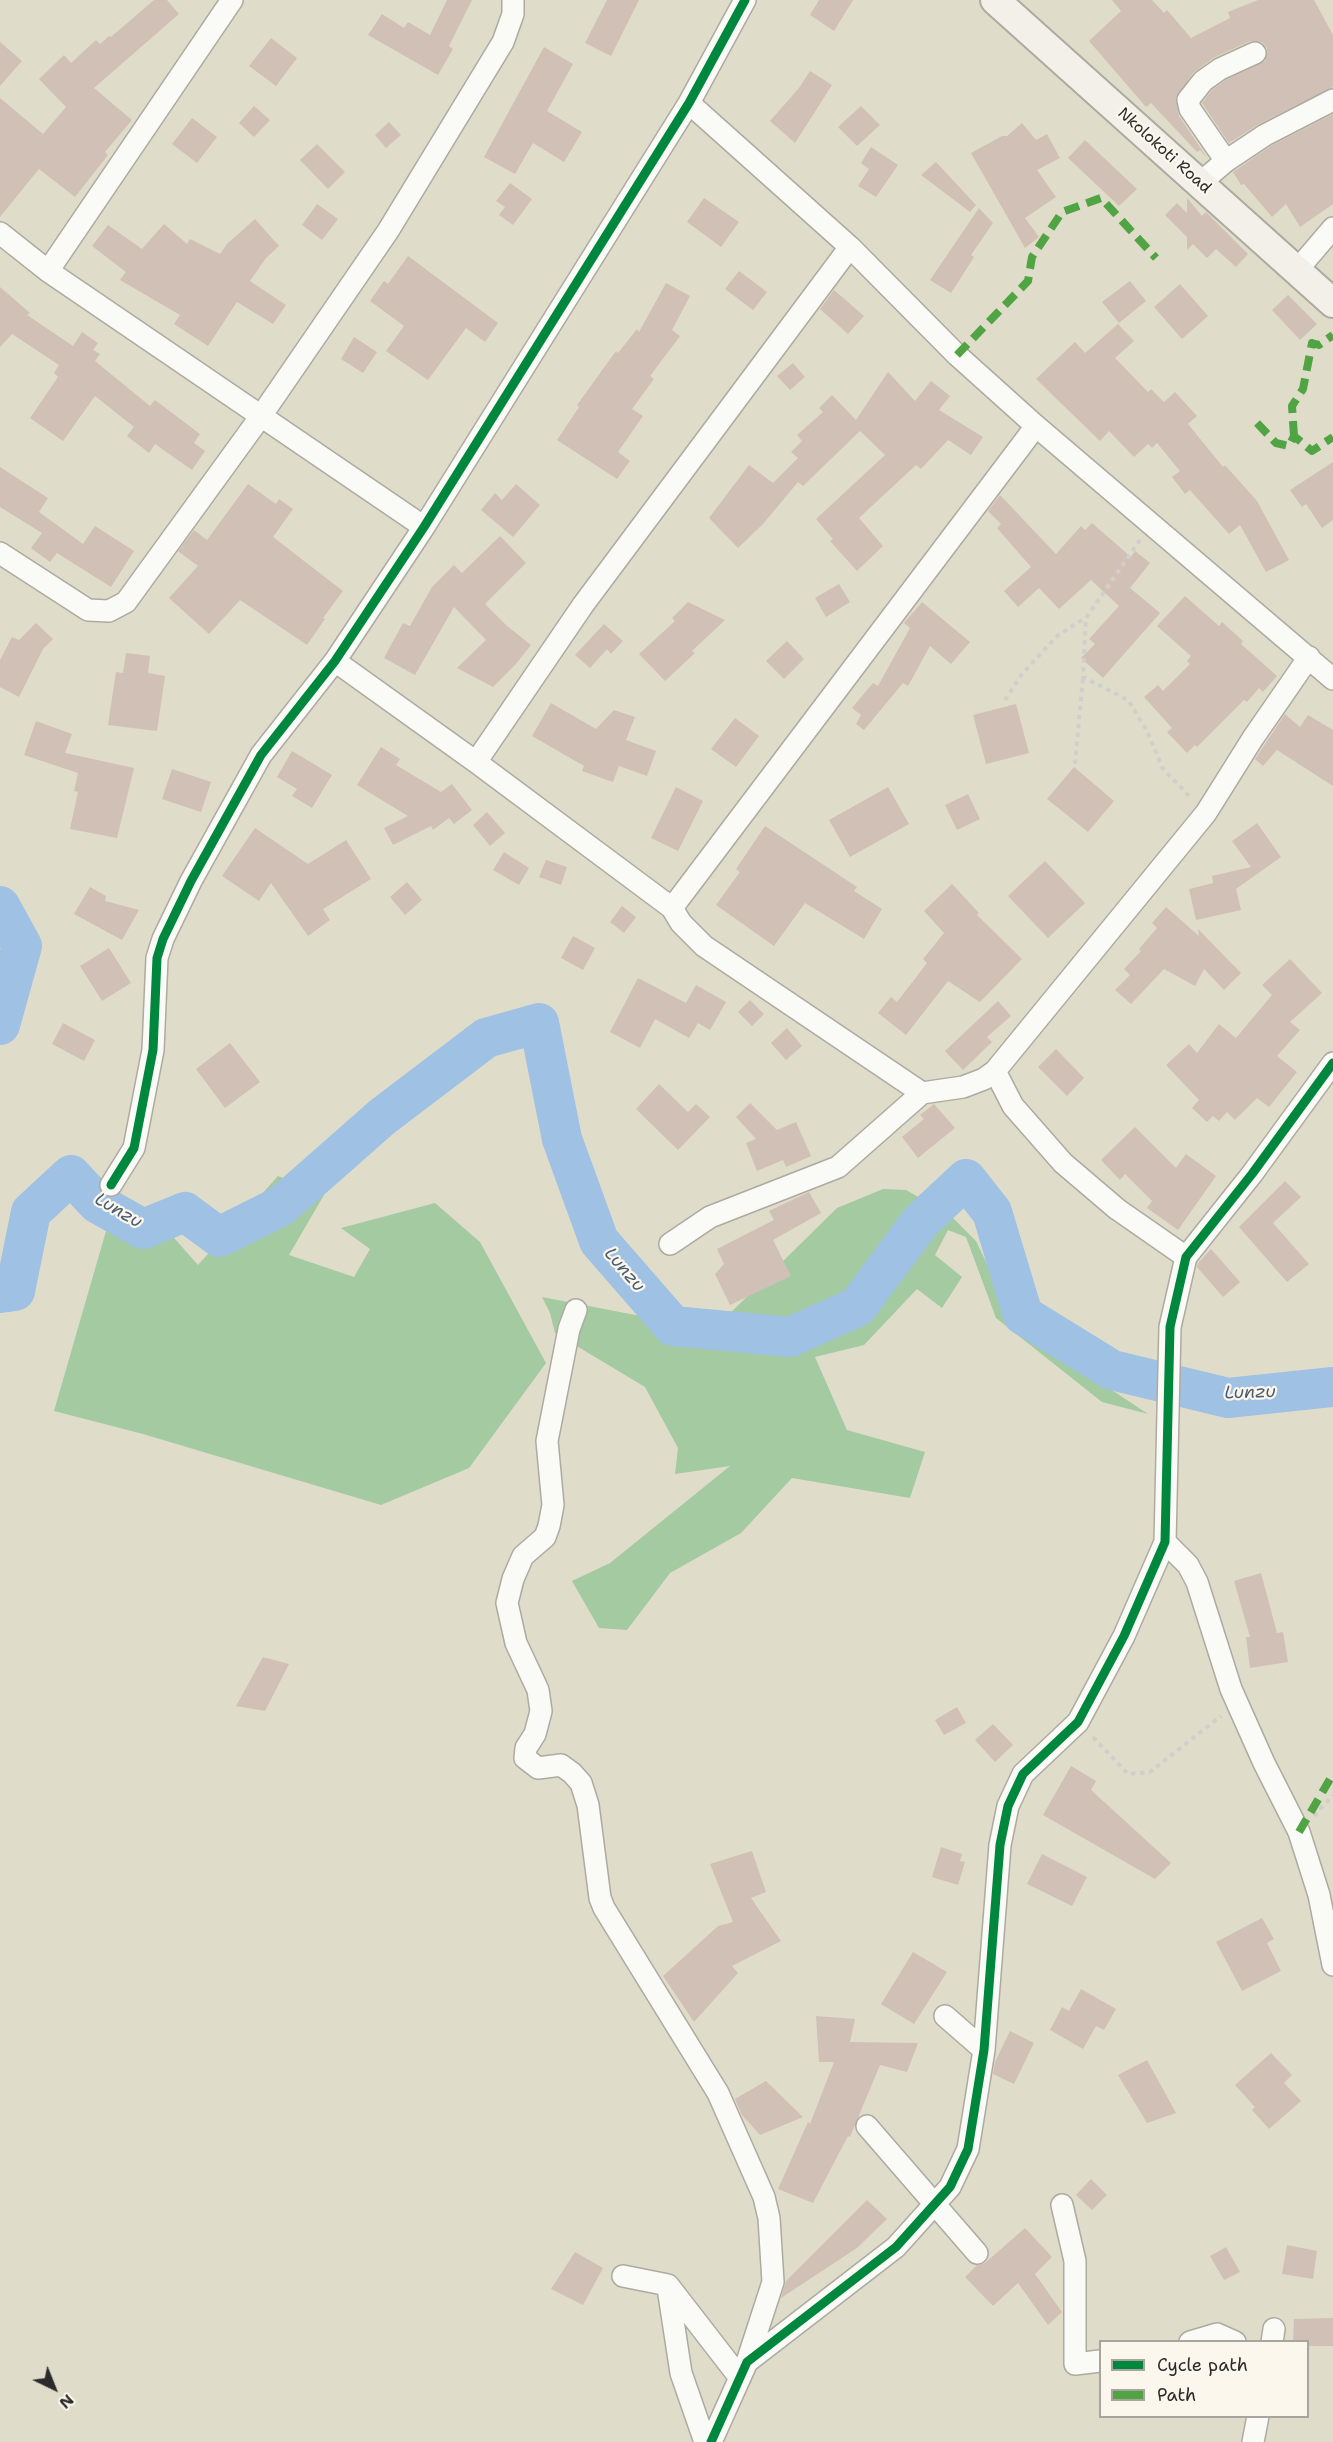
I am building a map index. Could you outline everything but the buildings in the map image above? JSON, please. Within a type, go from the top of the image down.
[{"type":"main road","name":"Nkolokoti Road","points":[[995,0],[1298,269],[1333,303]]},
{"type":"street","points":[[48,271],[232,0]]},
{"type":"street","points":[[0,553],[88,610],[109,611],[126,602],[261,416],[406,201],[503,42],[513,14],[513,0]]},
{"type":"street","points":[[111,1185],[134,1148],[153,1050],[157,958],[163,939],[191,881],[249,775],[271,741],[335,661],[424,527],[689,103],[745,0]]},
{"type":"street","points":[[1226,161],[1190,109],[1188,100],[1203,81],[1211,75],[1255,52]]},
{"type":"street","points":[[1200,183],[1226,161],[1265,135],[1333,100]]},
{"type":"street","points":[[689,103],[850,247],[957,355],[1036,426],[1333,679]]},
{"type":"street","points":[[1298,269],[1333,228]]},
{"type":"street","points":[[0,233],[48,271],[424,527]]},
{"type":"street","points":[[476,762],[583,605],[850,247]]},
{"type":"street","points":[[672,908],[1036,426]]},
{"type":"street","points":[[670,1244],[710,1217],[838,1167],[922,1093],[963,1087],[984,1079],[995,1071],[1206,813],[1253,738],[1309,657]]},
{"type":"street","points":[[335,661],[476,762],[672,908],[681,923],[704,946],[922,1093]]},
{"type":"street","points":[[743,2370],[896,2247],[950,2187],[968,2148],[984,2050],[1000,1845],[1008,1806],[1023,1774],[1078,1722],[1124,1636],[1165,1542],[1170,1327],[1186,1257],[1252,1174],[1333,1063]]},
{"type":"street","points":[[995,1071],[1012,1106],[1063,1163],[1125,1215],[1186,1257]]},
{"type":"street","points":[[576,1310],[569,1329],[547,1441],[553,1505],[549,1526],[545,1537],[523,1556],[507,1603],[516,1643],[538,1690],[541,1711],[535,1734],[526,1748],[525,1758],[538,1768],[561,1766],[581,1783],[588,1805],[600,1898],[718,2093],[764,2197],[770,2218],[773,2282],[743,2370],[711,2442]]},
{"type":"street","points":[[1165,1542],[1188,1565],[1197,1582],[1238,1703],[1264,1763],[1299,1832],[1319,1895],[1333,1965]]},
{"type":"street","points":[[945,2016],[984,2050]]},
{"type":"street","points":[[867,2126],[977,2253]]},
{"type":"street","points":[[1062,2205],[1075,2261],[1075,2364],[1099,2361]]},
{"type":"street","points":[[623,2276],[668,2284],[743,2370]]},
{"type":"street","points":[[668,2284],[681,2373],[705,2442]]},
{"type":"street","points":[[1197,2340],[1217,2334],[1230,2340]]},
{"type":"street","points":[[1253,2442],[1258,2418]]},
{"type":"path","points":[[1005,700],[1022,674],[1057,636],[1086,618],[1151,524]]},
{"type":"path","points":[[1075,764],[1086,618]]},
{"type":"path","points":[[1083,677],[1128,700],[1148,731],[1163,769],[1206,813]]},
{"type":"path","points":[[1078,1722],[1128,1774],[1150,1772],[1238,1703]]},
{"type":"green space","points":[[278,1176],[324,1195],[289,1255],[354,1277],[370,1249],[341,1228],[435,1203],[480,1242],[546,1363],[469,1468],[381,1505],[143,1434],[54,1411],[106,1231],[160,1222],[198,1265]]},
{"type":"green space","points":[[883,1189],[906,1190],[949,1214],[976,1241],[1009,1310],[1077,1367],[1148,1414],[1102,1402],[996,1318],[966,1237],[948,1230],[935,1255],[962,1277],[942,1308],[917,1289],[864,1345],[815,1357],[847,1430],[925,1452],[910,1498],[792,1478],[741,1533],[670,1573],[627,1630],[599,1628],[572,1581],[610,1563],[730,1466],[675,1474],[678,1448],[645,1387],[555,1333],[550,1313],[542,1297],[713,1330],[837,1208]]},
{"type":"waterway","name":"Lunzu","points":[[0,906],[22,946],[0,1025]]},
{"type":"waterway","name":"Lunzu","points":[[0,1293],[15,1291],[31,1212],[71,1175],[97,1203],[143,1229],[185,1212],[219,1237],[281,1206],[382,1117],[486,1038],[539,1023],[562,1139],[599,1241],[673,1326],[790,1337],[857,1307],[921,1221],[966,1179],[992,1212],[1023,1315],[1112,1370],[1228,1398],[1333,1387]]},
{"type":"marked path","points":[[957,355],[1028,281],[1032,257],[1062,212],[1101,198],[1156,258]]},
{"type":"marked path","points":[[1294,436],[1292,406],[1303,389],[1312,343],[1319,345],[1333,335]]},
{"type":"marked path","points":[[1257,423],[1276,443],[1289,446],[1294,436],[1312,451],[1333,437]]},
{"type":"marked path","points":[[1299,1832],[1333,1774]]},
{"type":"cycle path","points":[[111,1185],[134,1148],[153,1050],[157,958],[163,939],[191,881],[261,755],[335,661],[424,527],[689,103],[745,0]]},
{"type":"cycle path","points":[[711,2442],[747,2362],[896,2247],[950,2187],[968,2149],[984,2050],[1000,1845],[1008,1806],[1023,1774],[1078,1722],[1124,1636],[1165,1542],[1170,1327],[1186,1257],[1252,1174],[1333,1063]]}]
